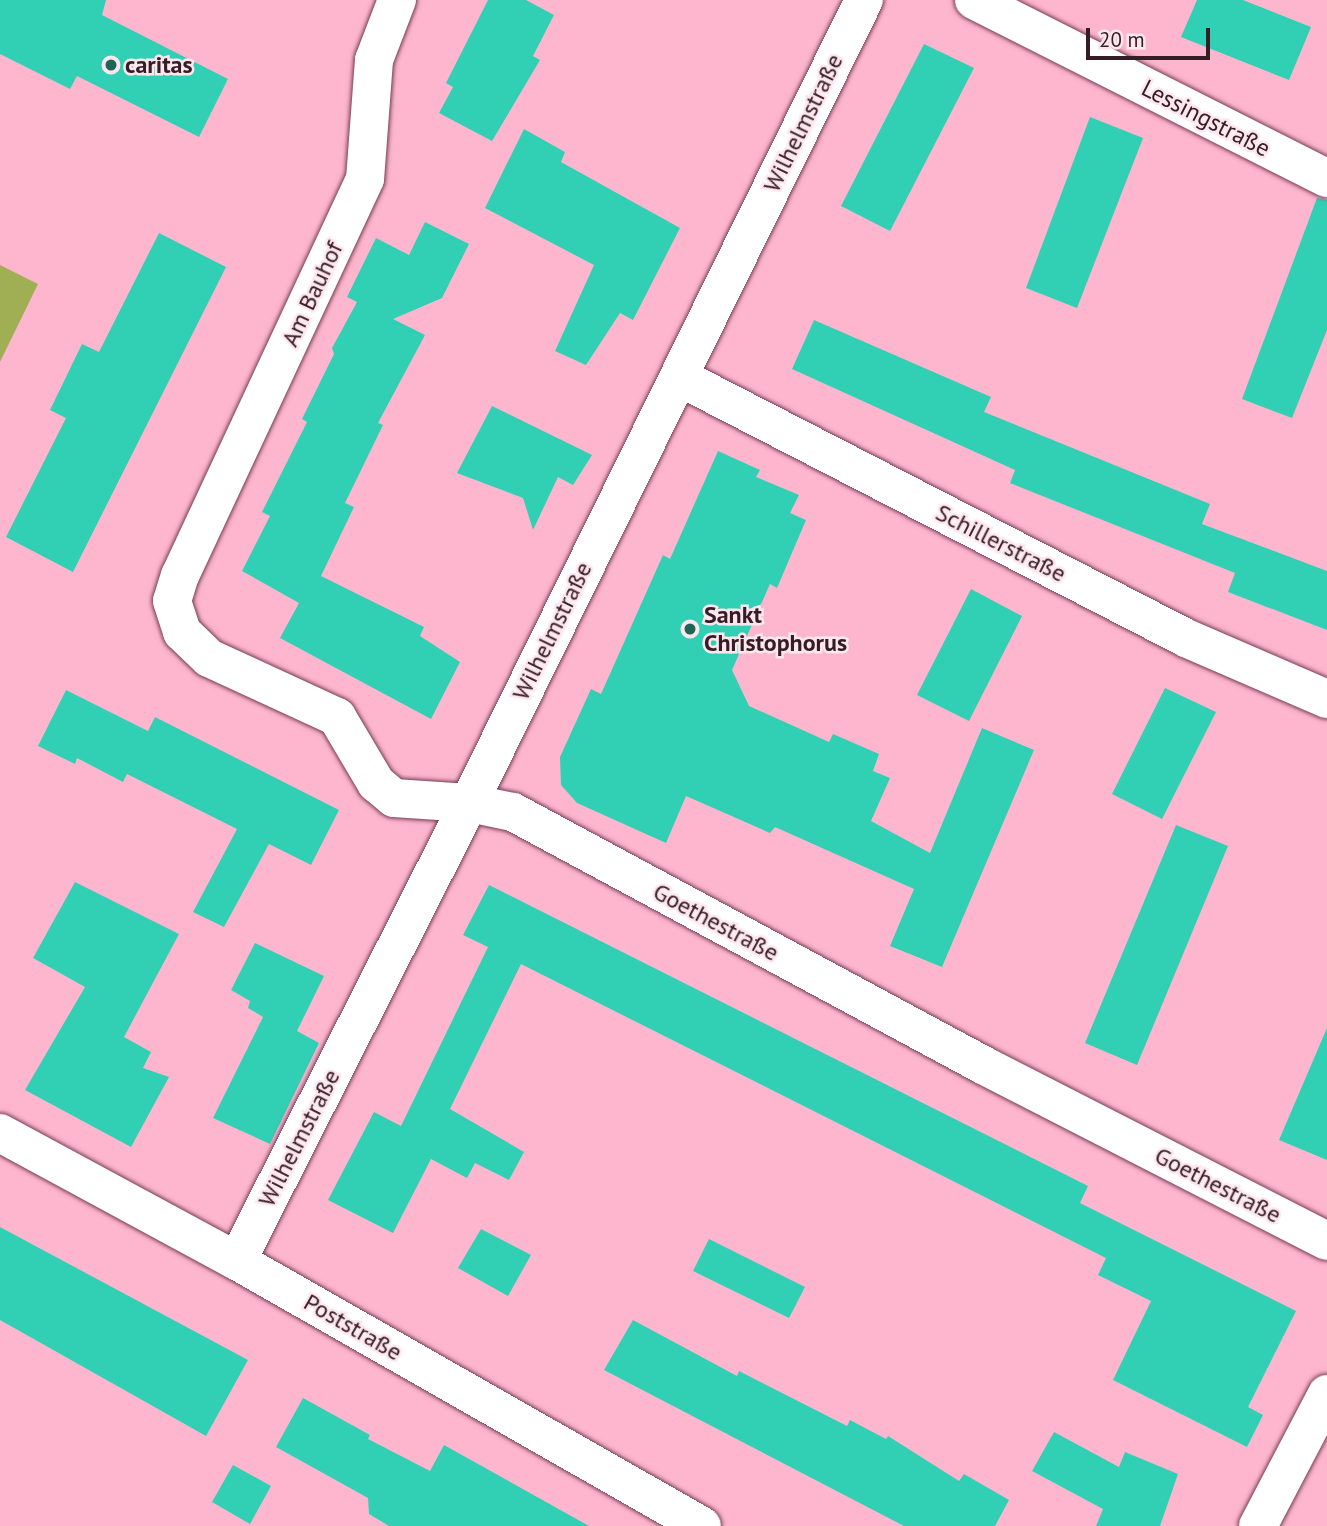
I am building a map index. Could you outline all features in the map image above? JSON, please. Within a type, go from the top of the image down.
[{"type":"street","name":"Am Bauhof","points":[[180,575],[365,179],[374,60],[397,0]]},
{"type":"street","name":"Wilhelmstraße","points":[[237,1261],[469,803],[864,0]]},
{"type":"street","name":"Lessingstraße","points":[[974,0],[1327,178]]},
{"type":"street","name":"Schillerstraße","points":[[679,377],[1186,638],[1327,699]]},
{"type":"street","name":"Goethestraße","points":[[180,575],[172,601],[182,632],[209,658],[337,717],[376,783],[394,797],[469,803],[513,812],[983,1065],[1327,1241]]},
{"type":"street","name":"Poststraße","points":[[0,1133],[237,1261],[702,1526]]},
{"type":"street","points":[[1258,1526],[1327,1394]]},
{"type":"green space","points":[[0,265],[38,284],[0,362]]},
{"type":"building","name":"caritas","points":[[0,0],[106,0],[102,15],[228,79],[199,137],[77,76],[70,89],[0,54]]},
{"type":"building","points":[[488,0],[526,0],[554,15],[533,56],[540,60],[492,141],[439,113],[453,87],[446,83]]},
{"type":"building","points":[[1197,0],[1243,0],[1311,27],[1289,80],[1181,37]]},
{"type":"building","points":[[924,44],[974,68],[890,231],[841,206]]},
{"type":"building","points":[[1090,117],[1143,138],[1077,308],[1026,288]]},
{"type":"building","points":[[524,129],[565,152],[561,162],[680,228],[633,320],[620,313],[586,365],[555,351],[594,265],[485,208]]},
{"type":"building","points":[[1317,198],[1327,200],[1327,330],[1292,418],[1242,399]]},
{"type":"building","points":[[425,222],[469,244],[442,298],[393,319],[425,335],[378,423],[383,425],[345,503],[354,507],[321,576],[424,627],[420,636],[460,662],[431,719],[280,638],[299,603],[242,571],[270,516],[262,512],[307,422],[302,419],[334,354],[332,348],[357,302],[347,297],[376,238],[409,255]]},
{"type":"building","points":[[159,233],[226,267],[73,572],[6,537],[66,418],[50,410],[82,344],[99,352]]},
{"type":"building","points":[[814,320],[991,397],[984,412],[1210,504],[1202,524],[1327,571],[1327,630],[1228,592],[1235,573],[1010,483],[1015,470],[792,369]]},
{"type":"building","points":[[492,406],[592,455],[573,485],[558,477],[533,530],[523,498],[457,473]]},
{"type":"building","name":"Sankt Christophorus","points":[[718,451],[760,470],[756,477],[799,495],[790,513],[806,520],[777,588],[770,584],[732,670],[749,706],[829,742],[833,734],[879,754],[873,771],[890,778],[871,821],[930,853],[982,728],[1034,750],[942,967],[890,946],[914,889],[775,827],[770,833],[686,796],[666,843],[577,803],[561,785],[560,757],[591,689],[601,694],[663,555],[670,559]]},
{"type":"building","points":[[971,589],[1022,616],[969,721],[917,695]]},
{"type":"building","points":[[1165,688],[1216,712],[1162,819],[1112,794]]},
{"type":"building","points":[[66,690],[148,731],[155,717],[339,810],[311,865],[269,844],[224,927],[193,912],[237,829],[127,774],[123,782],[77,758],[75,764],[38,746]]},
{"type":"building","points":[[1176,825],[1228,846],[1137,1065],[1085,1043]]},
{"type":"building","points":[[75,882],[179,934],[124,1037],[151,1052],[143,1068],[169,1077],[131,1147],[25,1090],[85,987],[33,958]]},
{"type":"building","points":[[489,885],[1088,1186],[1080,1203],[1296,1311],[1248,1407],[1263,1415],[1247,1447],[1113,1380],[1151,1301],[1098,1275],[1106,1258],[521,964],[450,1109],[524,1152],[509,1180],[475,1163],[467,1178],[431,1159],[393,1233],[328,1200],[374,1112],[401,1126],[488,947],[463,935]]},
{"type":"building","points":[[255,943],[324,976],[297,1031],[319,1043],[270,1144],[213,1118],[263,1017],[248,1008],[250,1001],[231,990]]},
{"type":"building","points":[[1327,1028],[1327,1160],[1279,1140]]},
{"type":"building","points":[[0,1227],[248,1360],[206,1436],[0,1320]]},
{"type":"building","points":[[481,1229],[531,1255],[508,1296],[458,1268]]},
{"type":"building","points":[[709,1239],[805,1287],[789,1318],[693,1271]]},
{"type":"building","points":[[633,1320],[737,1376],[739,1371],[847,1426],[850,1420],[886,1439],[888,1436],[959,1481],[964,1474],[1009,1500],[995,1526],[904,1526],[604,1370]]},
{"type":"building","points":[[303,1398],[370,1435],[368,1439],[430,1471],[444,1445],[589,1526],[389,1526],[369,1514],[368,1498],[276,1447]]},
{"type":"building","points":[[1054,1432],[1119,1467],[1125,1452],[1178,1474],[1160,1526],[1096,1526],[1103,1509],[1032,1471]]},
{"type":"building","points":[[233,1465],[271,1486],[250,1524],[212,1502]]},
{"type":"place","name":"caritas","points":[[111,65]]},
{"type":"place","name":"Sankt Christophorus","points":[[690,629]]}]
